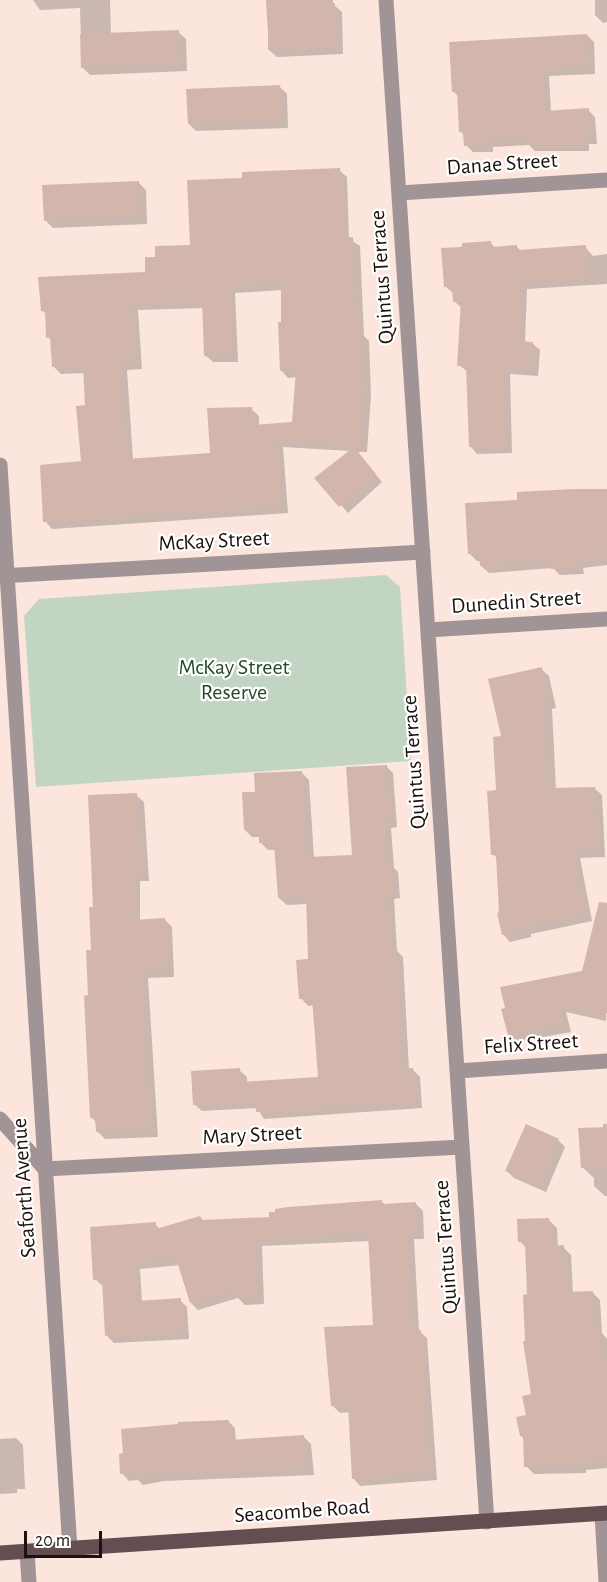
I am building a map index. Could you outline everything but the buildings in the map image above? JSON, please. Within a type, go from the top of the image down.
[{"type":"main road","name":"Seacombe Road","points":[[0,1553],[604,1514]]},
{"type":"street","name":"Quintus Terrace","points":[[386,0],[487,1521]]},
{"type":"street","name":"Danae Street","points":[[399,193],[607,180]]},
{"type":"street","name":"Seaforth Avenue","points":[[0,465],[4,576],[70,1549]]},
{"type":"street","name":"McKay Street","points":[[4,576],[423,552]]},
{"type":"street","name":"Dunedin Street","points":[[428,630],[607,619]]},
{"type":"street","name":"Felix Street","points":[[457,1071],[607,1061]]},
{"type":"street","points":[[0,1119],[45,1169]]},
{"type":"street","name":"Mary Street","points":[[45,1169],[462,1147]]},
{"type":"street","points":[[604,1514],[606,1582]]},
{"type":"street","points":[[27,1552],[29,1582]]},
{"type":"green space","name":"McKay Street Reserve","points":[[386,575],[400,587],[411,761],[36,787],[24,616],[39,599]]}]
